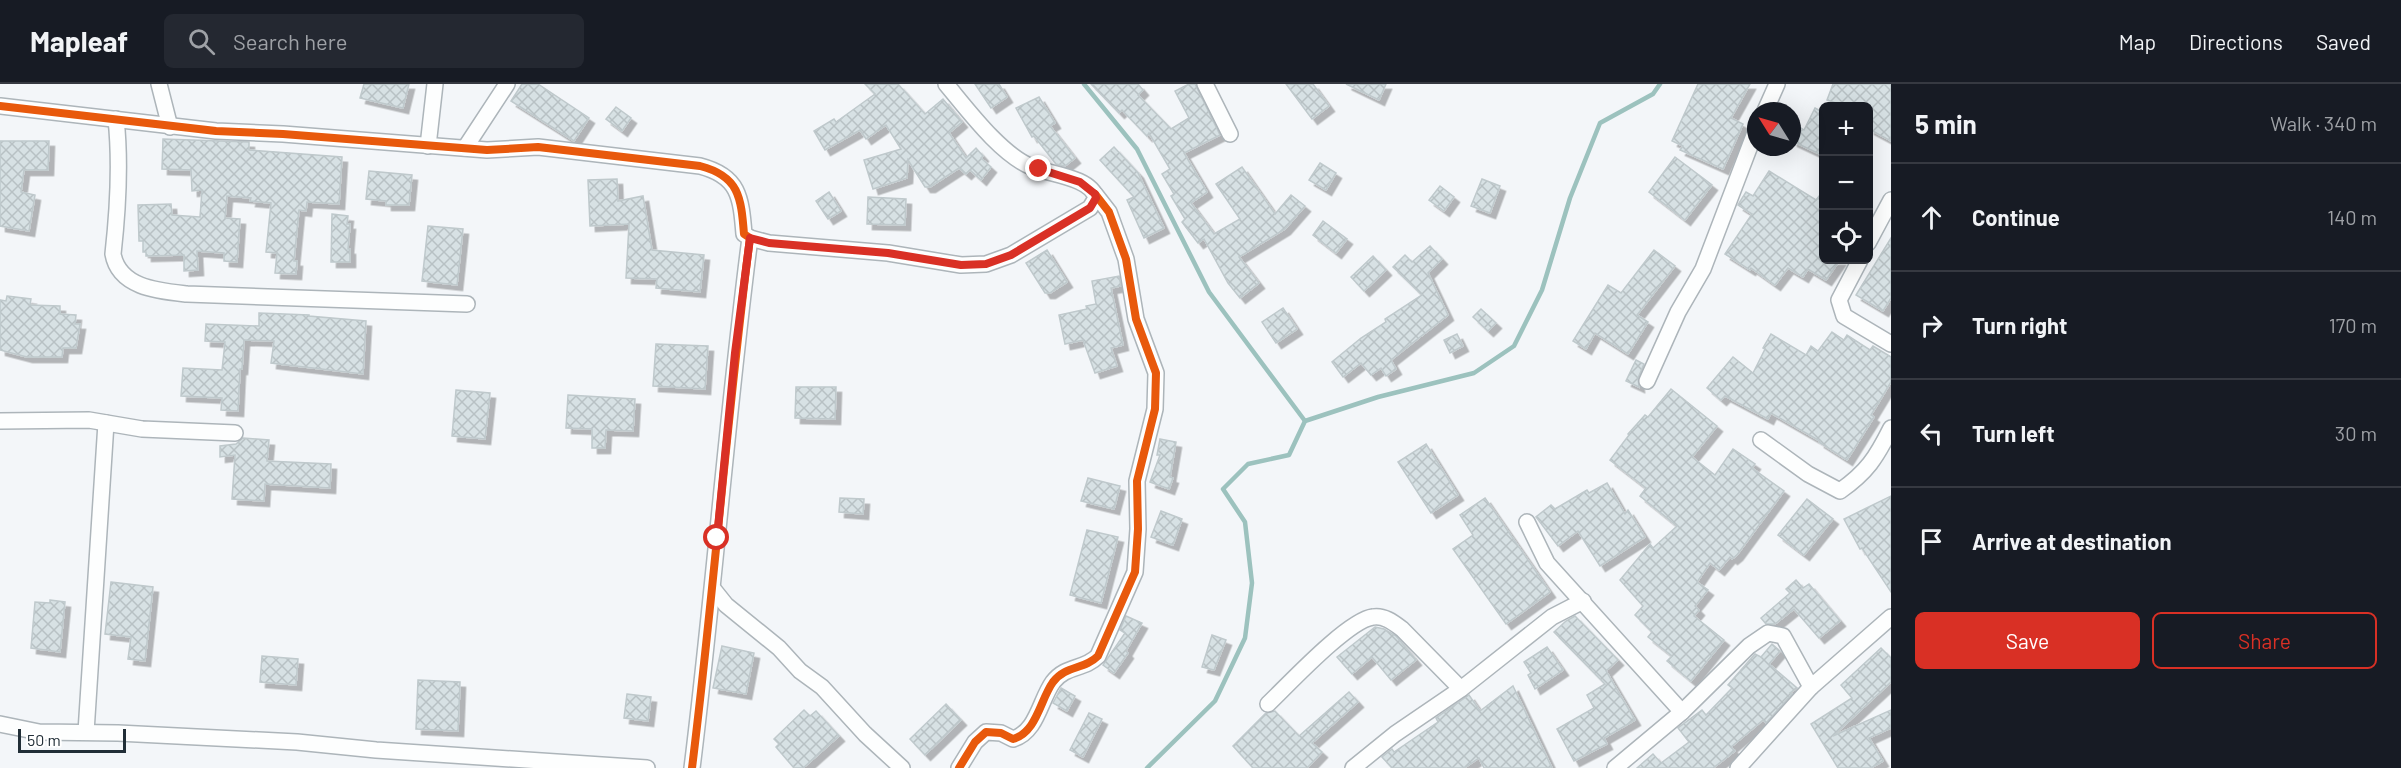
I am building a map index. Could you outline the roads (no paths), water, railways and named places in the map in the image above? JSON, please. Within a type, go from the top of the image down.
[{"type":"street","points":[[159,84],[170,127]]},
{"type":"street","points":[[428,146],[435,84]]},
{"type":"street","points":[[465,148],[507,84]]},
{"type":"street","points":[[946,84],[978,122],[1009,152],[1033,168],[1073,179],[1095,194],[1109,212],[1126,259],[1136,319],[1156,373],[1155,410],[1137,481],[1138,529],[1135,572],[1098,656],[1089,664],[1065,670],[1054,680],[1029,730],[1021,737],[1013,739],[1001,733],[986,732],[975,742],[959,768]]},
{"type":"street","points":[[1205,84],[1230,134]]},
{"type":"street","points":[[1769,102],[1777,84]]},
{"type":"street","points":[[0,106],[170,127],[487,150],[538,147],[712,169],[728,178],[734,186],[742,205],[744,234],[750,238],[769,243],[888,253],[961,265],[986,264],[1011,255],[1090,208],[1096,198],[1095,194]]},
{"type":"street","points":[[116,119],[120,154],[113,254],[115,264],[128,279],[159,291],[187,294],[467,304]]},
{"type":"street","points":[[1647,381],[1678,312],[1703,269],[1747,154]]},
{"type":"street","points":[[1873,235],[1891,200]]},
{"type":"street","points":[[692,768],[714,590],[735,353],[750,238]]},
{"type":"street","points":[[1858,264],[1839,300],[1844,315],[1891,344]]},
{"type":"street","points":[[0,421],[62,420],[152,429],[235,433]]},
{"type":"street","points":[[86,732],[106,423]]},
{"type":"street","points":[[1761,440],[1808,474],[1840,491],[1858,479],[1875,459],[1891,428]]},
{"type":"street","points":[[1527,522],[1547,563],[1682,712]]},
{"type":"street","points":[[714,590],[726,605],[780,648],[800,671],[822,687],[865,734],[902,768]]},
{"type":"street","points":[[1353,768],[1395,734],[1461,689],[1552,617],[1583,601]]},
{"type":"street","points":[[1268,704],[1325,649],[1361,621],[1375,616],[1392,622],[1402,629],[1461,689]]},
{"type":"street","points":[[1738,768],[1811,687],[1891,617]]},
{"type":"street","points":[[1615,768],[1682,712],[1749,646],[1768,633],[1783,636],[1811,687]]},
{"type":"street","points":[[0,724],[39,732],[86,732],[297,742],[376,750],[647,768]]},
{"type":"waterway","points":[[1084,84],[1137,149],[1209,292],[1305,421]]},
{"type":"waterway","points":[[1147,768],[1215,701],[1245,638],[1252,583],[1245,522],[1223,489],[1248,464],[1289,455],[1305,421],[1378,397],[1474,373],[1514,346],[1542,290],[1570,198],[1600,123],[1653,94],[1660,84]]}]
